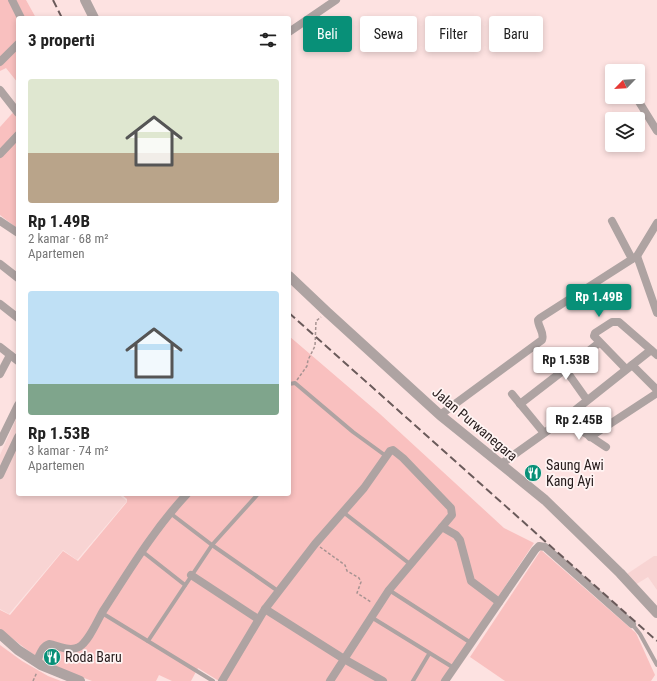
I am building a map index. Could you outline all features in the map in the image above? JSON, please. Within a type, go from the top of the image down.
[{"type":"street","points":[[12,0],[20,16]]},
{"type":"street","points":[[85,0],[93,16]]},
{"type":"street","points":[[291,31],[336,0]]},
{"type":"street","points":[[0,62],[16,46]]},
{"type":"street","points":[[0,90],[16,110]]},
{"type":"street","points":[[640,104],[657,131]]},
{"type":"street","points":[[0,154],[16,137]]},
{"type":"street","points":[[612,220],[634,257],[657,313]]},
{"type":"street","points":[[0,221],[16,232]]},
{"type":"street","points":[[440,415],[542,340],[543,335],[538,320],[634,257],[657,223]]},
{"type":"street","points":[[0,264],[16,276]]},
{"type":"street","name":"Jalan Purwanegara","points":[[291,278],[440,415],[545,500],[620,573],[657,613]]},
{"type":"street","points":[[0,304],[16,316]]},
{"type":"street","points":[[501,464],[564,419],[629,367],[654,353],[617,321],[612,322],[595,333],[594,336],[599,343],[629,367],[657,392],[590,437]]},
{"type":"street","points":[[520,404],[599,343]]},
{"type":"street","points":[[0,346],[16,360]]},
{"type":"street","points":[[0,374],[10,355]]},
{"type":"street","points":[[565,369],[587,400]]},
{"type":"street","points":[[512,394],[544,433]]},
{"type":"street","points":[[0,442],[16,409]]},
{"type":"street","points":[[564,419],[606,447]]},
{"type":"street","points":[[0,475],[16,441]]},
{"type":"street","points":[[222,681],[258,619],[278,591],[315,544],[364,488],[386,456],[392,450],[403,458],[451,508],[452,515],[389,590],[330,681]]},
{"type":"street","points":[[36,662],[46,645],[49,644],[72,649],[86,641],[102,613],[169,513],[185,496]]},
{"type":"street","points":[[442,527],[460,540],[471,581],[500,602]]},
{"type":"street","points":[[445,681],[539,546],[545,547],[632,624]]},
{"type":"street","points":[[191,575],[258,619]]},
{"type":"street","points":[[265,609],[382,681]]},
{"type":"street","points":[[0,634],[18,650],[36,662],[80,681]]},
{"type":"lane","points":[[291,384],[295,383],[353,432],[386,456]]},
{"type":"lane","points":[[148,641],[212,545],[256,496]]},
{"type":"lane","points":[[344,512],[410,564]]},
{"type":"lane","points":[[169,513],[278,591]]},
{"type":"lane","points":[[143,552],[185,585]]},
{"type":"lane","points":[[389,590],[472,643]]},
{"type":"lane","points":[[102,613],[213,681]]},
{"type":"lane","points":[[371,617],[454,669]]},
{"type":"lane","points":[[632,624],[640,634],[657,665]]},
{"type":"lane","points":[[413,681],[429,654]]},
{"type":"path","points":[[295,383],[307,366],[308,360],[315,346],[316,321],[327,312]]},
{"type":"path","points":[[315,544],[344,564],[346,571],[359,578],[361,582],[357,593],[378,607]]},
{"type":"shaded area","points":[[0,0],[26,0],[35,16],[16,16],[16,80],[6,68],[0,71]]},
{"type":"shaded area","points":[[16,109],[16,227],[0,215],[0,127]]},
{"type":"shaded area","points":[[291,338],[380,414],[504,528],[534,543],[442,681],[219,681],[198,668],[191,681],[172,681],[159,675],[156,681],[92,681],[43,662],[0,629],[0,610],[10,615],[63,551],[78,561],[127,502],[127,499],[123,496],[291,496]]},
{"type":"shaded area","points":[[16,419],[16,496],[121,496],[127,501],[77,560],[63,550],[9,614],[0,609],[0,455]]},
{"type":"shaded area","points":[[541,550],[636,633],[655,675],[651,681],[505,681],[470,657]]},
{"type":"shaded area","points":[[654,556],[657,556],[657,590],[648,577],[635,585],[627,574]]},
{"type":"shaded area","points":[[0,645],[22,661],[48,676],[61,681],[0,681]]},
{"type":"railway","points":[[53,0],[61,16]]},
{"type":"railway","points":[[291,315],[657,641]]},
{"type":"place","name":"Saung Awi Kang Ayi","points":[[533,473]]},
{"type":"place","name":"Roda Baru","points":[[52,657]]}]
